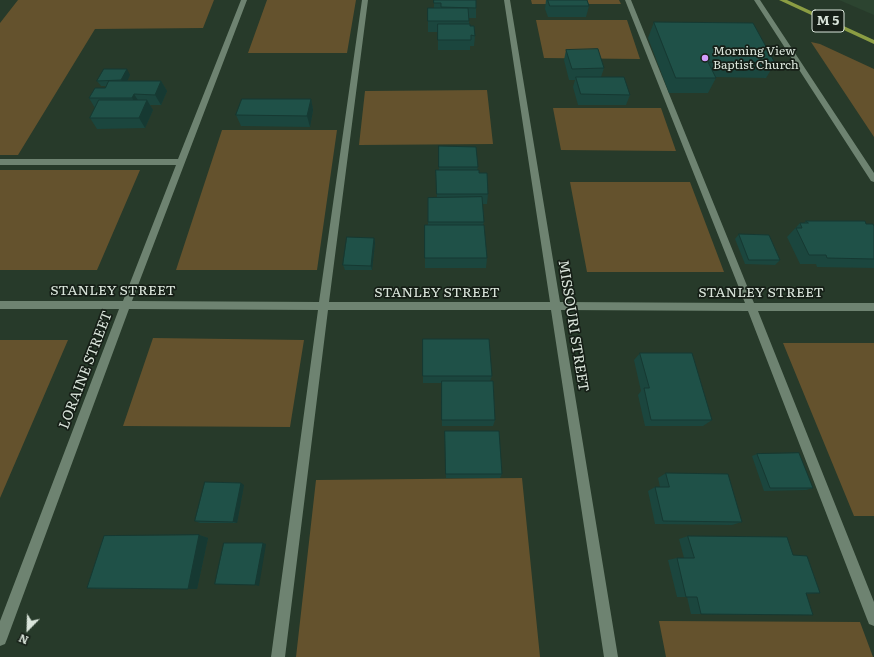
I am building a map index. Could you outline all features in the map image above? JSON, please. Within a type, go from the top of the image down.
[{"type":"main road","name":"M 5","points":[[782,0],[874,42]]},
{"type":"street","name":"LORAINE STREET","points":[[0,639],[126,305],[244,0]]},
{"type":"street","points":[[278,657],[323,307],[365,0]]},
{"type":"street","name":"MISSOURI STREET","points":[[507,0],[611,657]]},
{"type":"street","points":[[628,0],[874,619]]},
{"type":"street","points":[[758,0],[874,179]]},
{"type":"street","points":[[0,162],[181,162]]},
{"type":"street","name":"STANLEY STREET","points":[[0,305],[323,307],[874,307]]},
{"type":"shaded area","points":[[18,0],[214,0],[203,28],[95,29],[18,155],[0,155],[0,23]]},
{"type":"shaded area","points":[[267,0],[356,0],[347,53],[248,53]]},
{"type":"shaded area","points":[[531,0],[619,0],[621,4],[532,4]]},
{"type":"shaded area","points":[[839,0],[874,0],[874,15]]},
{"type":"shaded area","points":[[536,20],[627,20],[640,59],[544,58]]},
{"type":"shaded area","points":[[811,42],[820,44],[874,69],[874,137]]},
{"type":"shaded area","points":[[487,90],[493,144],[359,145],[365,91]]},
{"type":"shaded area","points":[[553,108],[661,108],[676,151],[561,150]]},
{"type":"shaded area","points":[[222,130],[337,130],[317,270],[176,270]]},
{"type":"shaded area","points":[[0,170],[140,170],[97,270],[0,270]]},
{"type":"shaded area","points":[[570,182],[690,182],[724,272],[587,272]]},
{"type":"shaded area","points":[[153,338],[304,340],[290,427],[123,426]]},
{"type":"shaded area","points":[[0,340],[68,340],[0,498]]},
{"type":"shaded area","points":[[783,343],[874,343],[874,516],[854,516]]},
{"type":"shaded area","points":[[522,478],[540,657],[296,657],[316,480]]},
{"type":"shaded area","points":[[659,621],[860,622],[873,657],[666,657]]},
{"type":"building","points":[[434,0],[476,0],[476,8],[441,7],[441,3],[434,3]]},
{"type":"building","points":[[548,0],[587,0],[589,6],[550,6]]},
{"type":"building","points":[[428,8],[468,8],[469,21],[428,21]]},
{"type":"building","points":[[654,22],[753,23],[775,63],[708,62],[716,78],[676,78]]},
{"type":"building","points":[[438,24],[470,24],[470,26],[474,26],[475,36],[471,35],[471,40],[438,40]]},
{"type":"building","points":[[598,49],[604,68],[572,69],[566,50]]},
{"type":"building","points":[[104,69],[127,69],[121,80],[97,81]]},
{"type":"building","points":[[576,77],[624,77],[630,95],[581,94]]},
{"type":"building","points":[[109,81],[161,81],[155,95],[134,94],[132,98],[89,98],[95,88],[105,88]]},
{"type":"building","points":[[242,99],[311,99],[307,116],[236,115]]},
{"type":"building","points":[[99,100],[147,100],[139,118],[90,118]]},
{"type":"building","points":[[439,146],[476,147],[478,167],[439,167]]},
{"type":"building","points":[[436,170],[479,170],[479,173],[487,173],[488,194],[437,194]]},
{"type":"building","points":[[482,197],[484,222],[428,222],[428,198]]},
{"type":"building","points":[[806,221],[865,221],[866,224],[873,224],[874,259],[827,258],[826,255],[809,255],[796,228],[802,228],[800,223],[808,223]]},
{"type":"building","points":[[425,225],[484,225],[487,258],[425,258]]},
{"type":"building","points":[[739,234],[769,235],[780,260],[749,260]]},
{"type":"building","points":[[347,237],[374,238],[371,266],[343,265]]},
{"type":"building","points":[[423,339],[489,339],[492,376],[423,376]]},
{"type":"building","points":[[640,353],[692,353],[712,420],[651,420],[644,388],[649,388]]},
{"type":"building","points":[[442,381],[493,381],[495,420],[442,420]]},
{"type":"building","points":[[445,431],[499,431],[502,474],[446,474]]},
{"type":"building","points":[[799,453],[813,488],[770,488],[757,454]]},
{"type":"building","points":[[666,473],[728,474],[742,522],[663,521],[655,487],[669,487]]},
{"type":"building","points":[[205,482],[241,483],[233,522],[195,521]]},
{"type":"building","points":[[199,535],[188,589],[87,588],[104,536]]},
{"type":"building","points":[[688,536],[787,537],[793,555],[807,556],[820,593],[806,593],[813,615],[701,614],[697,597],[686,597],[677,558],[694,558]]},
{"type":"building","points":[[224,543],[263,543],[255,585],[215,584]]},
{"type":"place","name":"Morning View Baptist Church","points":[[705,58]]}]
